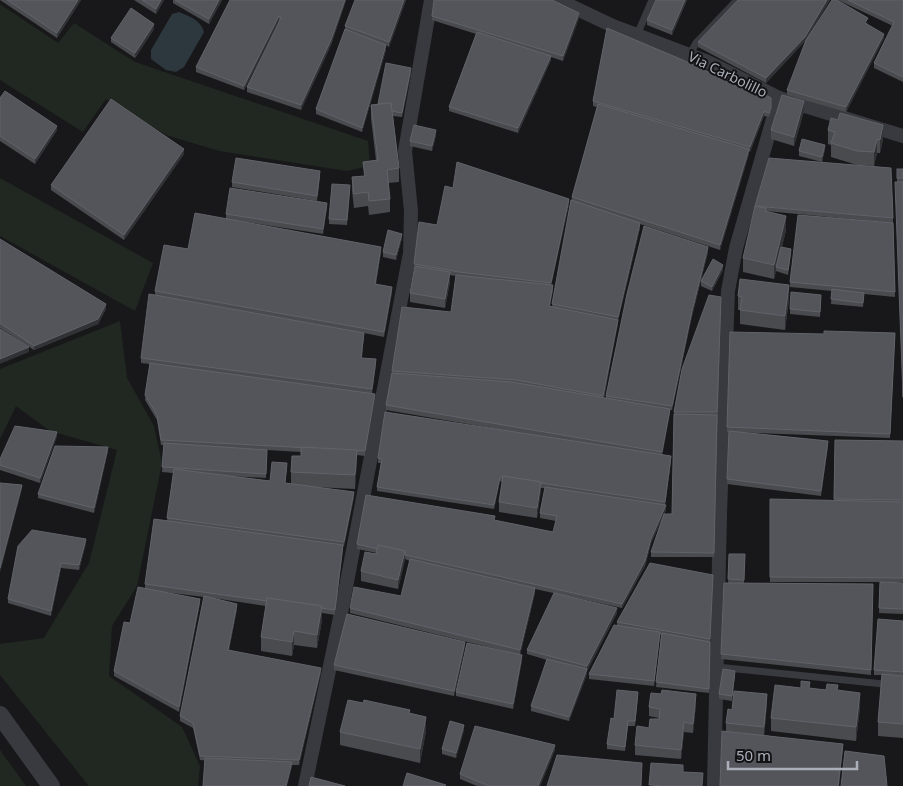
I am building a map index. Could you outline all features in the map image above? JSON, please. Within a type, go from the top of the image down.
[{"type":"street","points":[[305,786],[339,623],[410,254],[411,211],[405,151],[431,0]]},
{"type":"street","name":"Via Carbolillo","points":[[558,0],[613,26],[690,54],[779,98],[903,136]]},
{"type":"street","points":[[714,786],[721,486],[728,292],[736,248],[779,98]]},
{"type":"street","points":[[0,715],[51,786]]},
{"type":"lane","points":[[637,35],[652,0]]},
{"type":"lane","points":[[690,54],[696,43],[737,0]]},
{"type":"lane","points":[[717,667],[903,686]]},
{"type":"shaded area","points":[[0,4],[58,43],[74,23],[135,62],[368,141],[370,166],[347,171],[219,151],[166,135],[106,99],[83,132],[0,80]]},
{"type":"shaded area","points":[[179,12],[197,21],[204,32],[184,67],[176,72],[166,70],[151,59],[151,50],[172,14]]},
{"type":"shaded area","points":[[0,178],[153,263],[135,311],[0,236]]},
{"type":"shaded area","points":[[120,321],[127,378],[154,426],[162,463],[137,586],[112,626],[109,676],[182,727],[200,766],[198,786],[89,786],[0,675],[0,644],[44,638],[89,563],[117,450],[50,431],[16,406],[0,439],[0,369]]},
{"type":"shaded area","points":[[0,750],[26,786],[0,786]]},
{"type":"building","points":[[7,0],[78,0],[57,33]]},
{"type":"building","points":[[142,0],[161,0],[156,9]]},
{"type":"building","points":[[175,0],[219,0],[209,19]]},
{"type":"building","points":[[230,0],[345,0],[331,40],[301,105],[247,87],[281,18],[279,16],[244,86],[196,67]]},
{"type":"building","points":[[355,0],[404,0],[389,42],[345,26]]},
{"type":"building","points":[[434,0],[552,0],[579,13],[563,56],[432,16]]},
{"type":"building","points":[[656,0],[685,0],[672,30],[647,20]]},
{"type":"building","points":[[738,0],[827,0],[805,37],[766,78],[698,42]]},
{"type":"building","points":[[832,0],[837,0],[868,18],[865,23],[884,34],[846,107],[787,90],[806,40]]},
{"type":"building","points":[[848,0],[903,0],[903,77],[874,63],[894,22]]},
{"type":"building","points":[[131,8],[154,24],[135,53],[111,38]]},
{"type":"building","points":[[607,28],[697,66],[742,89],[745,84],[771,98],[769,113],[764,111],[750,147],[593,101]]},
{"type":"building","points":[[345,29],[386,45],[362,128],[316,109]]},
{"type":"building","points":[[477,32],[551,56],[518,128],[449,107]]},
{"type":"building","points":[[386,63],[411,68],[402,113],[392,111],[391,103],[378,104]]},
{"type":"building","points":[[5,91],[57,126],[35,159],[0,136],[0,98]]},
{"type":"building","points":[[782,95],[804,101],[794,137],[771,130]]},
{"type":"building","points":[[111,99],[184,149],[124,235],[51,185]]},
{"type":"building","points":[[391,103],[399,168],[387,170],[390,199],[369,201],[368,192],[354,194],[352,177],[365,176],[363,162],[378,160],[371,105]]},
{"type":"building","points":[[598,104],[749,149],[720,245],[572,197]]},
{"type":"building","points":[[840,113],[883,125],[880,140],[877,139],[874,152],[857,151],[831,143],[835,132],[828,130],[831,118],[838,120]]},
{"type":"building","points":[[414,125],[436,130],[432,146],[410,141]]},
{"type":"building","points":[[802,139],[825,145],[822,157],[799,151]]},
{"type":"building","points":[[236,158],[320,171],[317,196],[232,182]]},
{"type":"building","points":[[769,158],[891,168],[893,218],[755,206]]},
{"type":"building","points":[[457,162],[569,199],[551,283],[459,272],[414,264],[419,222],[437,225],[445,186],[453,188]]},
{"type":"building","points":[[897,169],[903,169],[903,178],[897,178]]},
{"type":"building","points":[[895,182],[903,182],[903,397]]},
{"type":"building","points":[[332,184],[350,185],[347,220],[329,219]]},
{"type":"building","points":[[230,188],[327,203],[323,229],[226,214]]},
{"type":"building","points":[[571,200],[640,223],[618,317],[552,304]]},
{"type":"building","points":[[755,206],[766,208],[765,211],[786,216],[774,265],[743,258]]},
{"type":"building","points":[[195,213],[381,247],[375,284],[392,287],[384,332],[155,291],[164,245],[188,249]]},
{"type":"building","points":[[798,215],[893,223],[895,292],[790,282]]},
{"type":"building","points":[[644,226],[708,247],[672,406],[606,396],[627,294]]},
{"type":"building","points":[[388,230],[402,234],[396,255],[383,252]]},
{"type":"building","points":[[0,239],[106,304],[98,319],[34,346],[0,323]]},
{"type":"building","points":[[781,247],[791,249],[788,270],[776,267]]},
{"type":"building","points":[[713,259],[723,265],[712,287],[701,281]]},
{"type":"building","points":[[415,266],[450,272],[445,299],[410,293]]},
{"type":"building","points":[[456,275],[553,285],[549,306],[618,320],[603,396],[516,380],[392,371],[402,307],[451,312]]},
{"type":"building","points":[[740,279],[789,285],[785,316],[740,310],[742,297],[738,296]]},
{"type":"building","points":[[832,289],[864,293],[863,303],[831,299]]},
{"type":"building","points":[[791,292],[821,295],[820,312],[790,309]]},
{"type":"building","points":[[149,294],[364,333],[361,358],[376,359],[372,389],[141,358]]},
{"type":"building","points":[[709,295],[721,297],[717,412],[674,412],[682,369]]},
{"type":"building","points":[[0,329],[29,347],[0,359]]},
{"type":"building","points":[[824,331],[895,333],[890,434],[727,427],[730,332],[824,334]]},
{"type":"building","points":[[150,363],[375,394],[365,451],[161,440],[157,415],[145,395]]},
{"type":"building","points":[[392,373],[512,382],[670,409],[662,452],[386,405]]},
{"type":"building","points":[[385,412],[671,456],[665,502],[503,476],[500,477],[494,505],[377,487],[382,459],[378,458]]},
{"type":"building","points":[[674,414],[717,415],[714,553],[651,552],[664,514],[672,514]]},
{"type":"building","points":[[15,426],[57,432],[40,478],[0,465],[0,459]]},
{"type":"building","points":[[729,431],[828,441],[821,491],[727,479]]},
{"type":"building","points":[[835,440],[903,441],[903,500],[834,499]]},
{"type":"building","points":[[164,443],[267,450],[266,474],[162,467]]},
{"type":"building","points":[[55,446],[108,447],[94,508],[38,494]]},
{"type":"building","points":[[301,447],[357,450],[355,475],[291,472],[292,456],[301,456]]},
{"type":"building","points":[[272,462],[287,463],[285,483],[354,492],[344,542],[167,518],[174,469],[270,481]]},
{"type":"building","points":[[503,476],[541,482],[537,508],[499,502]]},
{"type":"building","points":[[0,483],[22,485],[0,568]]},
{"type":"building","points":[[545,487],[666,505],[651,539],[645,561],[622,604],[405,555],[405,551],[378,545],[378,549],[357,544],[366,495],[495,516],[494,520],[553,532],[557,516],[540,513]]},
{"type":"building","points":[[770,499],[903,502],[903,578],[770,577]]},
{"type":"building","points":[[154,519],[343,545],[335,610],[321,608],[322,606],[267,598],[267,601],[145,584]]},
{"type":"building","points":[[32,530],[86,539],[79,565],[61,563],[51,611],[8,599],[18,546]]},
{"type":"building","points":[[378,545],[405,551],[398,580],[361,571],[365,552],[376,554]]},
{"type":"building","points":[[729,554],[745,554],[744,580],[728,579]]},
{"type":"building","points":[[410,559],[535,588],[520,650],[350,608],[354,587],[401,596]]},
{"type":"building","points":[[650,563],[713,575],[710,639],[617,622]]},
{"type":"building","points":[[880,582],[903,583],[903,609],[879,608]]},
{"type":"building","points":[[724,583],[873,584],[871,670],[721,654]]},
{"type":"building","points":[[138,587],[200,599],[179,707],[114,671],[124,622],[130,623]]},
{"type":"building","points":[[554,593],[617,608],[587,666],[527,650]]},
{"type":"building","points":[[204,596],[237,604],[228,650],[321,668],[299,760],[200,756],[193,723],[180,716]]},
{"type":"building","points":[[267,598],[322,606],[317,635],[294,631],[292,642],[261,637]]},
{"type":"building","points":[[347,614],[465,642],[454,691],[334,665]]},
{"type":"building","points":[[878,619],[903,621],[903,672],[874,670]]},
{"type":"building","points":[[614,625],[660,632],[654,681],[589,674]]},
{"type":"building","points":[[662,633],[710,642],[709,689],[656,682]]},
{"type":"building","points":[[467,643],[522,655],[513,704],[456,692]]},
{"type":"building","points":[[547,659],[587,669],[569,717],[531,706]]},
{"type":"building","points":[[723,669],[735,671],[732,696],[719,694]]},
{"type":"building","points":[[882,674],[903,676],[903,724],[878,722]]},
{"type":"building","points":[[801,681],[810,682],[809,688],[826,690],[827,684],[838,685],[837,690],[860,693],[856,727],[771,718],[775,685],[801,688]]},
{"type":"building","points":[[617,690],[638,692],[635,721],[628,721],[625,747],[607,744],[611,718],[614,719]]},
{"type":"building","points":[[662,690],[696,694],[693,724],[684,722],[681,750],[635,745],[637,726],[649,728],[650,719],[659,719],[660,709],[649,707],[651,693],[661,694]]},
{"type":"building","points":[[734,691],[767,694],[764,727],[726,723],[728,709],[732,710]]},
{"type":"building","points":[[348,700],[363,703],[364,700],[410,710],[409,713],[426,717],[420,749],[340,732]]},
{"type":"building","points":[[450,721],[464,725],[456,753],[442,749]]},
{"type":"building","points":[[475,726],[555,745],[538,786],[489,786],[460,774]]},
{"type":"building","points":[[722,731],[843,744],[838,786],[720,786]]},
{"type":"building","points":[[845,751],[884,756],[887,786],[841,786]]},
{"type":"building","points":[[557,755],[642,763],[641,786],[547,786]]},
{"type":"building","points":[[205,758],[292,762],[286,786],[203,786]]},
{"type":"building","points":[[651,763],[683,765],[683,772],[703,773],[702,786],[649,785]]},
{"type":"building","points":[[407,773],[446,785],[403,786]]},
{"type":"building","points":[[311,777],[345,786],[309,786]]}]
